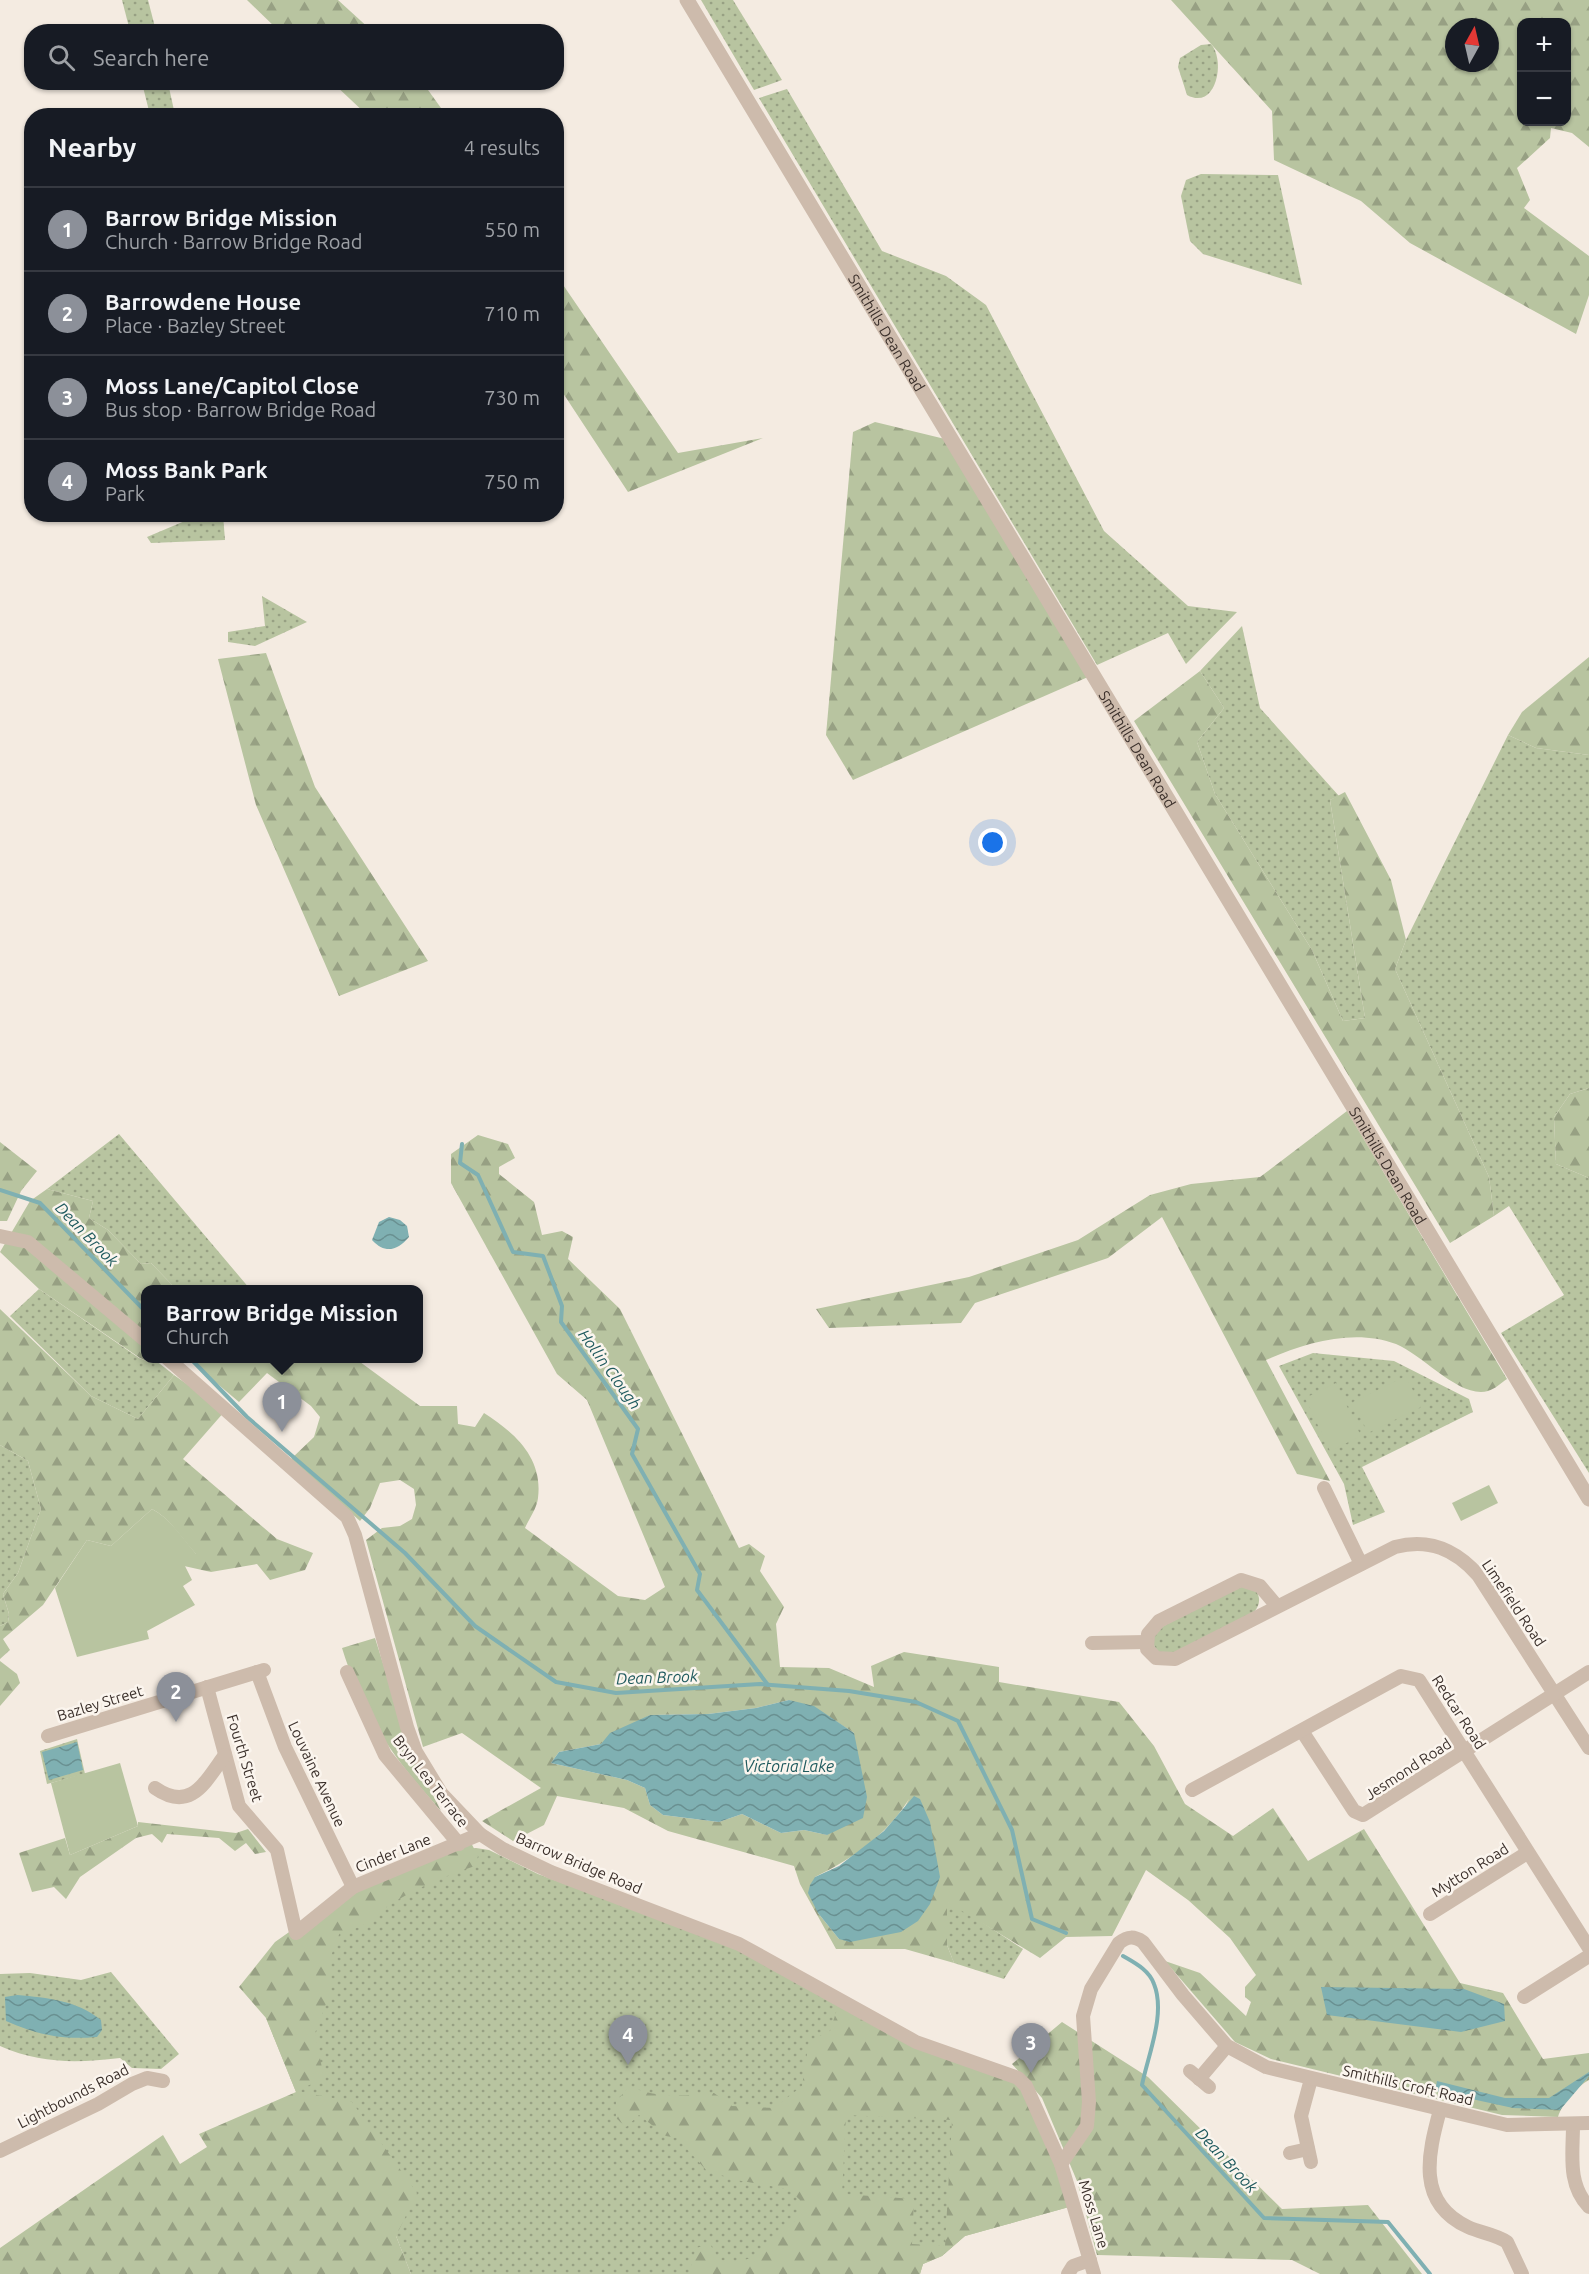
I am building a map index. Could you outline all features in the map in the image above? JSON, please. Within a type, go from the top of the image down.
[{"type":"street","name":"Smithills Dean Road","points":[[687,0],[1589,1499]]},
{"type":"street","points":[[0,1236],[28,1242],[141,1337]]},
{"type":"street","name":"Barrow Bridge Road","points":[[172,1363],[248,1427],[347,1517],[352,1526],[407,1727],[416,1752],[441,1793],[480,1834],[502,1849],[551,1872],[739,1944],[916,2042],[1018,2078],[1026,2086],[1061,2164]]},
{"type":"street","points":[[1324,1488],[1360,1564]]},
{"type":"street","name":"Limefield Road","points":[[1146,1642],[1150,1653],[1156,1658],[1175,1659],[1276,1605],[1395,1548],[1412,1543],[1441,1548],[1464,1559],[1482,1582],[1589,1748]]},
{"type":"street","points":[[1092,1642],[1146,1642],[1152,1626],[1159,1621],[1241,1580],[1260,1586],[1276,1605]]},
{"type":"street","name":"Bazley Street","points":[[48,1736],[261,1671]]},
{"type":"street","name":"Louvaine Avenue","points":[[261,1671],[285,1748],[353,1887]]},
{"type":"street","name":"Bryn Lea Terrace","points":[[347,1672],[385,1755],[459,1844]]},
{"type":"street","name":"Jesmond Road","points":[[1302,1731],[1354,1811],[1363,1815],[1589,1672]]},
{"type":"street","name":"Redcar Road","points":[[1192,1790],[1401,1676],[1419,1680],[1589,1948]]},
{"type":"street","name":"Fourth Street","points":[[207,1687],[239,1806],[277,1850],[296,1933]]},
{"type":"street","points":[[155,1788],[175,1798],[193,1794],[225,1755]]},
{"type":"street","name":"Cinder Lane","points":[[296,1933],[353,1887],[480,1834]]},
{"type":"street","name":"Mytton Road","points":[[1430,1914],[1527,1853]]},
{"type":"street","name":"Smithills Croft Road","points":[[1061,2164],[1087,2126],[1089,2102],[1083,2016],[1091,1989],[1119,1943],[1126,1938],[1135,1937],[1143,1942],[1183,1995],[1227,2046],[1266,2067],[1507,2125],[1589,2123]]},
{"type":"street","points":[[1524,1997],[1589,1956]]},
{"type":"street","points":[[1199,2079],[1227,2046]]},
{"type":"street","name":"Lightbounds Road","points":[[0,2151],[98,2104],[132,2084],[147,2078],[163,2081]]},
{"type":"street","points":[[1290,2153],[1310,2156],[1301,2116],[1311,2079]]},
{"type":"street","points":[[1440,2110],[1428,2166],[1430,2183],[1436,2197],[1457,2220],[1507,2242],[1522,2274]]},
{"type":"street","points":[[1573,2125],[1573,2179],[1575,2189],[1589,2207]]},
{"type":"street","name":"Moss Lane","points":[[1061,2164],[1094,2274]]},
{"type":"street","points":[[1068,2274],[1073,2266],[1090,2260]]},
{"type":"green space","points":[[122,0],[148,0],[154,24],[128,24]]},
{"type":"green space","points":[[247,0],[338,0],[364,24],[272,24]]},
{"type":"green space","points":[[701,0],[733,0],[782,80],[754,90]]},
{"type":"green space","points":[[1171,0],[1589,0],[1589,147],[1572,133],[1551,128],[1550,138],[1517,168],[1530,200],[1524,208],[1589,256],[1589,295],[1576,334],[1410,243],[1361,201],[1274,160],[1272,111]]},
{"type":"green space","points":[[1211,44],[1218,61],[1216,82],[1205,96],[1197,98],[1187,95],[1178,67],[1180,58],[1201,45]]},
{"type":"green space","points":[[787,89],[882,251],[946,276],[986,305],[1104,531],[1188,606],[1237,612],[1186,664],[1168,633],[1097,665],[759,98]]},
{"type":"green space","points":[[144,90],[170,90],[173,108],[148,108]]},
{"type":"green space","points":[[340,90],[428,90],[441,108],[360,108]]},
{"type":"green space","points":[[1201,174],[1278,175],[1302,285],[1203,254],[1190,241],[1181,196],[1186,180]]},
{"type":"green space","points":[[564,286],[678,453],[763,438],[628,492],[564,395]]},
{"type":"green space","points":[[875,422],[945,439],[1088,677],[853,780],[826,735],[853,432]]},
{"type":"green space","points":[[182,522],[224,522],[225,540],[151,543],[147,537]]},
{"type":"green space","points":[[262,596],[307,622],[255,646],[228,642],[228,632],[265,626]]},
{"type":"green space","points":[[1242,626],[1260,708],[1339,796],[1330,800],[1365,1018],[1343,1021],[1312,950],[1215,794],[1197,742],[1224,708],[1200,671]]},
{"type":"green space","points":[[266,653],[315,787],[428,961],[339,996],[256,805],[218,659]]},
{"type":"green space","points":[[1589,657],[1589,755],[1536,748],[1508,735],[1522,712]]},
{"type":"green space","points":[[1200,671],[1224,708],[1197,742],[1215,794],[1312,950],[1343,1021],[1365,1018],[1330,800],[1345,792],[1391,880],[1406,940],[1395,969],[1489,1177],[1494,1216],[1450,1243],[1134,721]]},
{"type":"green space","points":[[1508,735],[1536,748],[1589,755],[1589,1088],[1570,1094],[1554,1117],[1556,1164],[1589,1178],[1589,1473],[1501,1333],[1564,1295],[1509,1206],[1494,1216],[1489,1177],[1395,969],[1406,940]]},
{"type":"green space","points":[[1589,1088],[1589,1178],[1556,1164],[1554,1117],[1570,1094]]},
{"type":"green space","points":[[1347,1111],[1507,1379],[1488,1391],[1477,1392],[1466,1389],[1396,1344],[1363,1337],[1313,1343],[1266,1360],[1330,1481],[1297,1474],[1162,1217],[1108,1258],[975,1303],[961,1323],[829,1328],[816,1309],[969,1277],[1078,1240],[1150,1195],[1191,1184],[1260,1177]]},
{"type":"green space","points":[[119,1134],[247,1285],[172,1285],[151,1263],[141,1264],[108,1230],[89,1218],[93,1201],[47,1189]]},
{"type":"green space","points":[[478,1135],[508,1144],[515,1158],[499,1167],[499,1174],[534,1202],[542,1235],[562,1231],[573,1237],[568,1259],[620,1309],[739,1548],[749,1544],[765,1556],[760,1571],[784,1607],[776,1624],[780,1667],[829,1668],[874,1687],[871,1666],[904,1652],[999,1667],[999,1682],[1119,1702],[1154,1746],[1185,1804],[1233,1836],[1273,1808],[1308,1861],[1364,1829],[1460,1983],[1503,1993],[1543,2059],[1589,2053],[1589,2080],[1570,2096],[1558,2117],[1502,2115],[1271,2059],[1235,2042],[1165,1961],[1200,1973],[1246,2016],[1251,2002],[1245,1997],[1245,1987],[1256,1975],[1230,1938],[1188,1900],[1146,1870],[1112,1936],[1066,1937],[1040,1958],[947,1902],[947,1945],[954,1963],[905,1949],[836,1949],[800,1884],[794,1866],[668,1831],[624,1808],[557,1796],[544,1825],[513,1841],[482,1821],[541,1788],[462,1733],[423,1747],[366,1540],[382,1528],[400,1526],[412,1519],[416,1505],[414,1489],[400,1480],[380,1483],[370,1508],[360,1521],[291,1459],[314,1437],[320,1417],[311,1406],[267,1373],[239,1402],[193,1363],[361,1363],[420,1406],[457,1406],[458,1424],[475,1427],[484,1413],[516,1438],[531,1459],[536,1471],[538,1498],[535,1510],[525,1528],[618,1596],[645,1600],[665,1587],[587,1400],[557,1374],[451,1183],[451,1154]],"holes":[[[789,1700],[834,1720],[854,1733],[827,1835],[804,1830],[781,1833],[742,1814],[719,1822],[663,1815],[650,1805],[645,1788],[627,1780],[551,1763],[559,1752],[601,1744],[650,1715],[708,1714],[756,1708]],[[909,1799],[839,1939],[818,1913],[815,1877],[868,1845],[890,1824]]]},
{"type":"green space","points":[[0,1142],[37,1171],[21,1191],[7,1221],[0,1221]]},
{"type":"green space","points":[[47,1189],[93,1201],[89,1218],[108,1230],[141,1264],[151,1263],[172,1285],[141,1285],[141,1358],[39,1289],[0,1252],[30,1201]]},
{"type":"green space","points":[[39,1289],[141,1359],[141,1363],[159,1363],[174,1375],[138,1419],[91,1396],[10,1316]]},
{"type":"green space","points":[[0,1309],[91,1396],[138,1419],[174,1375],[225,1411],[183,1459],[277,1539],[313,1553],[305,1570],[270,1580],[257,1564],[211,1572],[184,1566],[196,1554],[170,1523],[152,1509],[111,1546],[87,1540],[43,1605],[3,1639],[10,1650],[0,1659],[0,1626],[8,1622],[9,1614],[3,1594],[18,1573],[41,1509],[28,1461],[0,1445]]},
{"type":"green space","points":[[1313,1353],[1394,1361],[1469,1399],[1473,1412],[1362,1467],[1385,1512],[1353,1525],[1344,1484],[1279,1366]]},
{"type":"green space","points":[[1406,1376],[1421,1407],[1368,1433],[1353,1402]]},
{"type":"green space","points":[[1336,1383],[1361,1436],[1330,1451],[1305,1398]]},
{"type":"green space","points":[[0,1445],[28,1461],[41,1509],[18,1573],[3,1594],[9,1614],[8,1622],[0,1626]]},
{"type":"green space","points":[[1489,1485],[1498,1503],[1461,1521],[1452,1503]]},
{"type":"green space","points":[[152,1509],[171,1523],[197,1555],[185,1566],[192,1580],[183,1586],[195,1605],[147,1631],[149,1639],[77,1657],[55,1588],[87,1540],[111,1546]]},
{"type":"green space","points":[[1240,1586],[1257,1592],[1259,1603],[1253,1613],[1173,1653],[1162,1654],[1156,1649],[1153,1637],[1156,1630]]},
{"type":"green space","points":[[375,1638],[411,1752],[441,1811],[382,1736],[350,1672],[342,1648]]},
{"type":"green space","points":[[0,1661],[17,1674],[20,1683],[0,1706]]},
{"type":"green space","points":[[77,1739],[85,1774],[47,1784],[40,1751]]},
{"type":"green space","points":[[120,1763],[138,1826],[70,1855],[51,1783]]},
{"type":"green space","points":[[138,1822],[236,1833],[248,1829],[266,1852],[255,1854],[246,1843],[235,1851],[219,1838],[167,1834],[162,1843],[152,1834],[136,1838],[80,1877],[66,1899],[54,1887],[32,1892],[19,1853],[65,1838],[70,1855],[138,1826]]},
{"type":"green space","points":[[469,1839],[478,1856],[475,1866],[422,1887],[391,1904],[363,1925],[340,1932],[331,1956],[329,1996],[315,2033],[324,2078],[297,2091],[352,2102],[417,2193],[396,2236],[411,2274],[0,2274],[0,2248],[163,2135],[180,2164],[207,2147],[199,2134],[296,2092],[266,2018],[239,1987],[275,1942],[353,1887]]},
{"type":"green space","points":[[463,1849],[489,1850],[538,1874],[736,1948],[904,2040],[1069,2207],[965,2236],[942,2256],[923,2264],[920,2274],[411,2274],[396,2236],[296,2092],[266,2018],[300,1937]]},
{"type":"green space","points":[[946,1901],[1023,1949],[1004,1979],[954,1963],[947,1945]]},
{"type":"green space","points":[[111,1972],[179,2054],[161,2069],[132,2068],[120,2058],[89,2061],[45,2059],[0,2046],[0,1974],[30,1973],[81,1980]]},
{"type":"green space","points":[[840,2000],[916,2042],[1018,2078],[1061,2164],[1069,2207],[965,2236],[942,2256],[923,2264],[920,2274],[689,2274],[696,2248],[710,2244],[719,2260],[735,2262],[756,2257],[775,2234],[795,2221],[800,2200],[788,2189],[736,2180],[706,2170],[677,2138],[666,2136],[639,2115],[626,2127],[616,2118],[616,2102],[629,2086],[660,2095],[714,2093],[732,2106],[774,2108],[802,2086],[809,2041],[830,2031]],"holes":[[[846,2115],[952,2120],[945,2246],[912,2244],[914,2199],[842,2194]]]},
{"type":"green space","points":[[1062,2022],[1148,2077],[1282,2209],[1368,2205],[1422,2274],[1320,2274],[1292,2260],[1097,2255],[1077,2181],[1042,2098],[1012,2064]]},
{"type":"water","points":[[389,1217],[400,1220],[407,1226],[409,1237],[395,1248],[386,1249],[372,1240],[379,1222]]},
{"type":"water","name":"Victoria Lake","points":[[789,1700],[814,1706],[854,1733],[867,1797],[863,1818],[827,1835],[804,1830],[781,1833],[742,1814],[719,1822],[663,1815],[650,1805],[645,1788],[627,1780],[551,1763],[559,1752],[601,1744],[610,1733],[650,1715],[708,1714],[756,1708]]},
{"type":"water","points":[[77,1742],[83,1770],[49,1780],[42,1752]]},
{"type":"water","points":[[914,1796],[920,1799],[930,1822],[940,1877],[930,1904],[918,1921],[901,1932],[850,1942],[839,1939],[818,1913],[808,1893],[810,1885],[815,1877],[839,1866],[884,1831]]},
{"type":"water","points":[[1321,1987],[1464,1989],[1504,2004],[1505,2021],[1461,2032],[1327,2015]]},
{"type":"water","points":[[17,1995],[51,1999],[82,2008],[101,2020],[102,2030],[97,2037],[61,2037],[29,2030],[6,2021],[5,1997]]},
{"type":"water","points":[[1589,2072],[1589,2076],[1560,2110],[1513,2108],[1435,2091],[1437,2081],[1505,2098],[1549,2098]]},
{"type":"waterway","name":"Hollin Clough","points":[[462,1144],[460,1163],[478,1175],[513,1252],[543,1256],[562,1306],[561,1322],[638,1429],[632,1454],[700,1574],[697,1590],[768,1685]]},
{"type":"waterway","name":"Dean Brook","points":[[0,1190],[40,1203],[141,1307]]},
{"type":"waterway","name":"Dean Brook","points":[[195,1363],[247,1417],[405,1553],[475,1626],[556,1682],[616,1693],[760,1684],[849,1691],[916,1702],[958,1721],[1012,1830],[1032,1919],[1066,1933]]},
{"type":"waterway","name":"Dean Brook","points":[[1123,1956],[1149,1975],[1157,1996],[1155,2035],[1142,2085],[1264,2218],[1388,2222],[1430,2274]]},
{"type":"place","name":"Barrow Bridge Mission","points":[[282,1432]]},
{"type":"place","name":"Barrowdene House","points":[[176,1722]]},
{"type":"place","name":"Moss Bank Park","points":[[628,2065]]},
{"type":"place","name":"Moss Lane/Capitol Close","points":[[1031,2073]]}]
